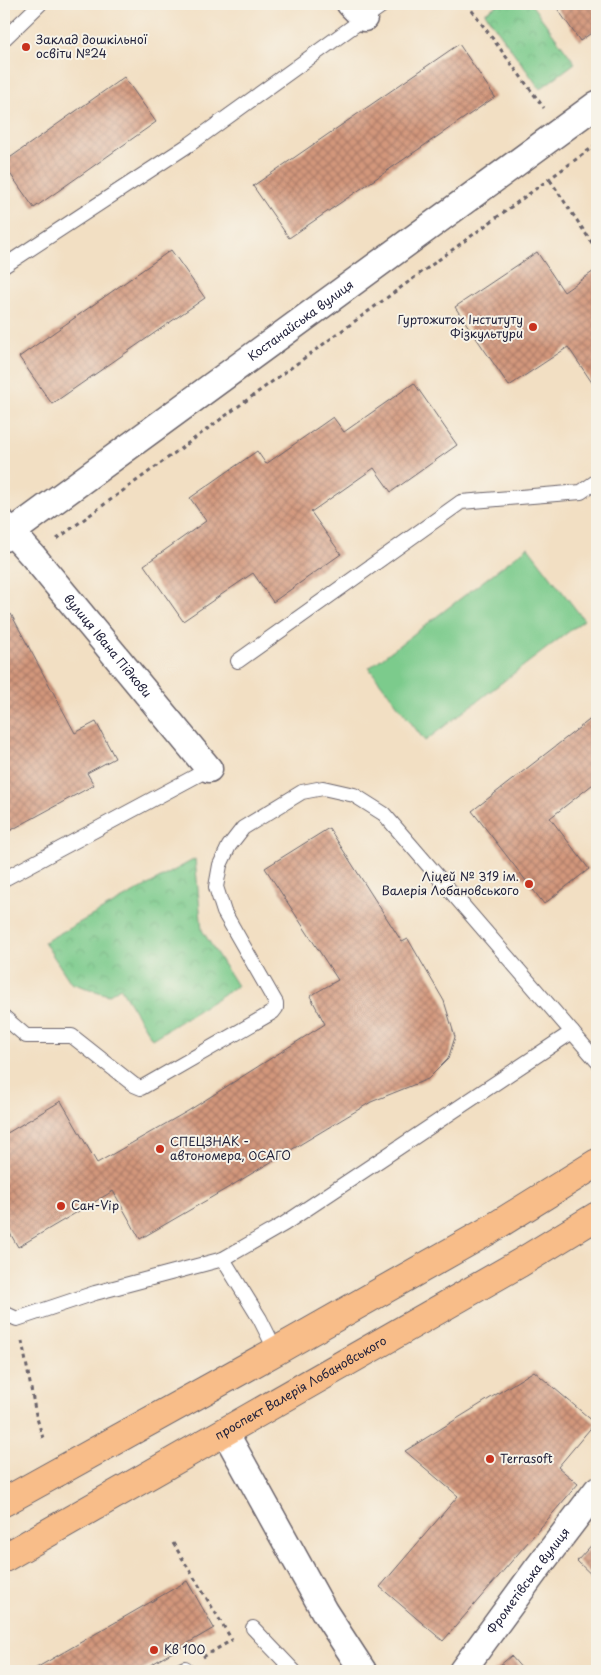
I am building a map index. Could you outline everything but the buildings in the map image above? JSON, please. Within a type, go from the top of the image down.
[{"type":"main road","points":[[4,1502],[486,1232],[597,1163]]},
{"type":"main road","name":"проспект Валерія Лобановського","points":[[4,1558],[520,1264],[597,1216]]},
{"type":"street","name":"Костанайська вулиця","points":[[6,531],[597,104]]},
{"type":"street","name":"вулиця Івана Підкови","points":[[6,531],[33,556],[210,769]]},
{"type":"street","points":[[225,1432],[324,1611],[363,1671]]},
{"type":"street","name":"Фрометівська вулиця","points":[[462,1671],[597,1490]]},
{"type":"lane","points":[[4,39],[40,4]]},
{"type":"lane","points":[[4,266],[190,144],[366,8]]},
{"type":"lane","points":[[238,661],[461,502],[581,492],[597,480]]},
{"type":"lane","points":[[4,879],[210,769]]},
{"type":"lane","points":[[4,1017],[26,1036],[72,1036],[134,1086],[141,1088],[273,1012],[276,1008],[276,1003],[224,912],[216,887],[220,865],[229,846],[243,828],[302,792],[323,788],[354,795],[384,814],[597,1061]]},
{"type":"lane","points":[[4,1313],[17,1319],[95,1293],[223,1259],[284,1224],[572,1032]]},
{"type":"lane","points":[[223,1259],[260,1319],[276,1351]]},
{"type":"lane","points":[[253,1628],[294,1671]]},
{"type":"path","points":[[467,4],[561,130]]},
{"type":"path","points":[[33,556],[597,144]]},
{"type":"path","points":[[550,180],[596,249]]},
{"type":"path","points":[[17,1319],[36,1415],[43,1438]]},
{"type":"path","points":[[173,1543],[232,1640]]},
{"type":"path","points":[[182,1670],[253,1628]]},
{"type":"green space","points":[[499,4],[531,4],[575,63],[540,89],[485,13]]},
{"type":"green space","points":[[528,547],[584,620],[425,741],[369,668]]},
{"type":"green space","points":[[195,859],[202,930],[237,986],[152,1039],[120,987],[108,995],[71,983],[44,942]]},
{"type":"place","name":"Заклад дошкільної освіти №24","points":[[26,47]]},
{"type":"place","name":"Гуртожиток Інституту Фізкультури","points":[[533,327]]},
{"type":"place","name":"Ліцей № 319 ім. Валерія Лобановського","points":[[529,884]]},
{"type":"place","name":"СПЕЦЗНАК - автономера, ОСАГО","points":[[160,1149]]},
{"type":"place","name":"Сан-Vip","points":[[61,1206]]},
{"type":"place","name":"Terrasoft","points":[[490,1459]]},
{"type":"place","name":"Кв 100","points":[[154,1650]]}]
